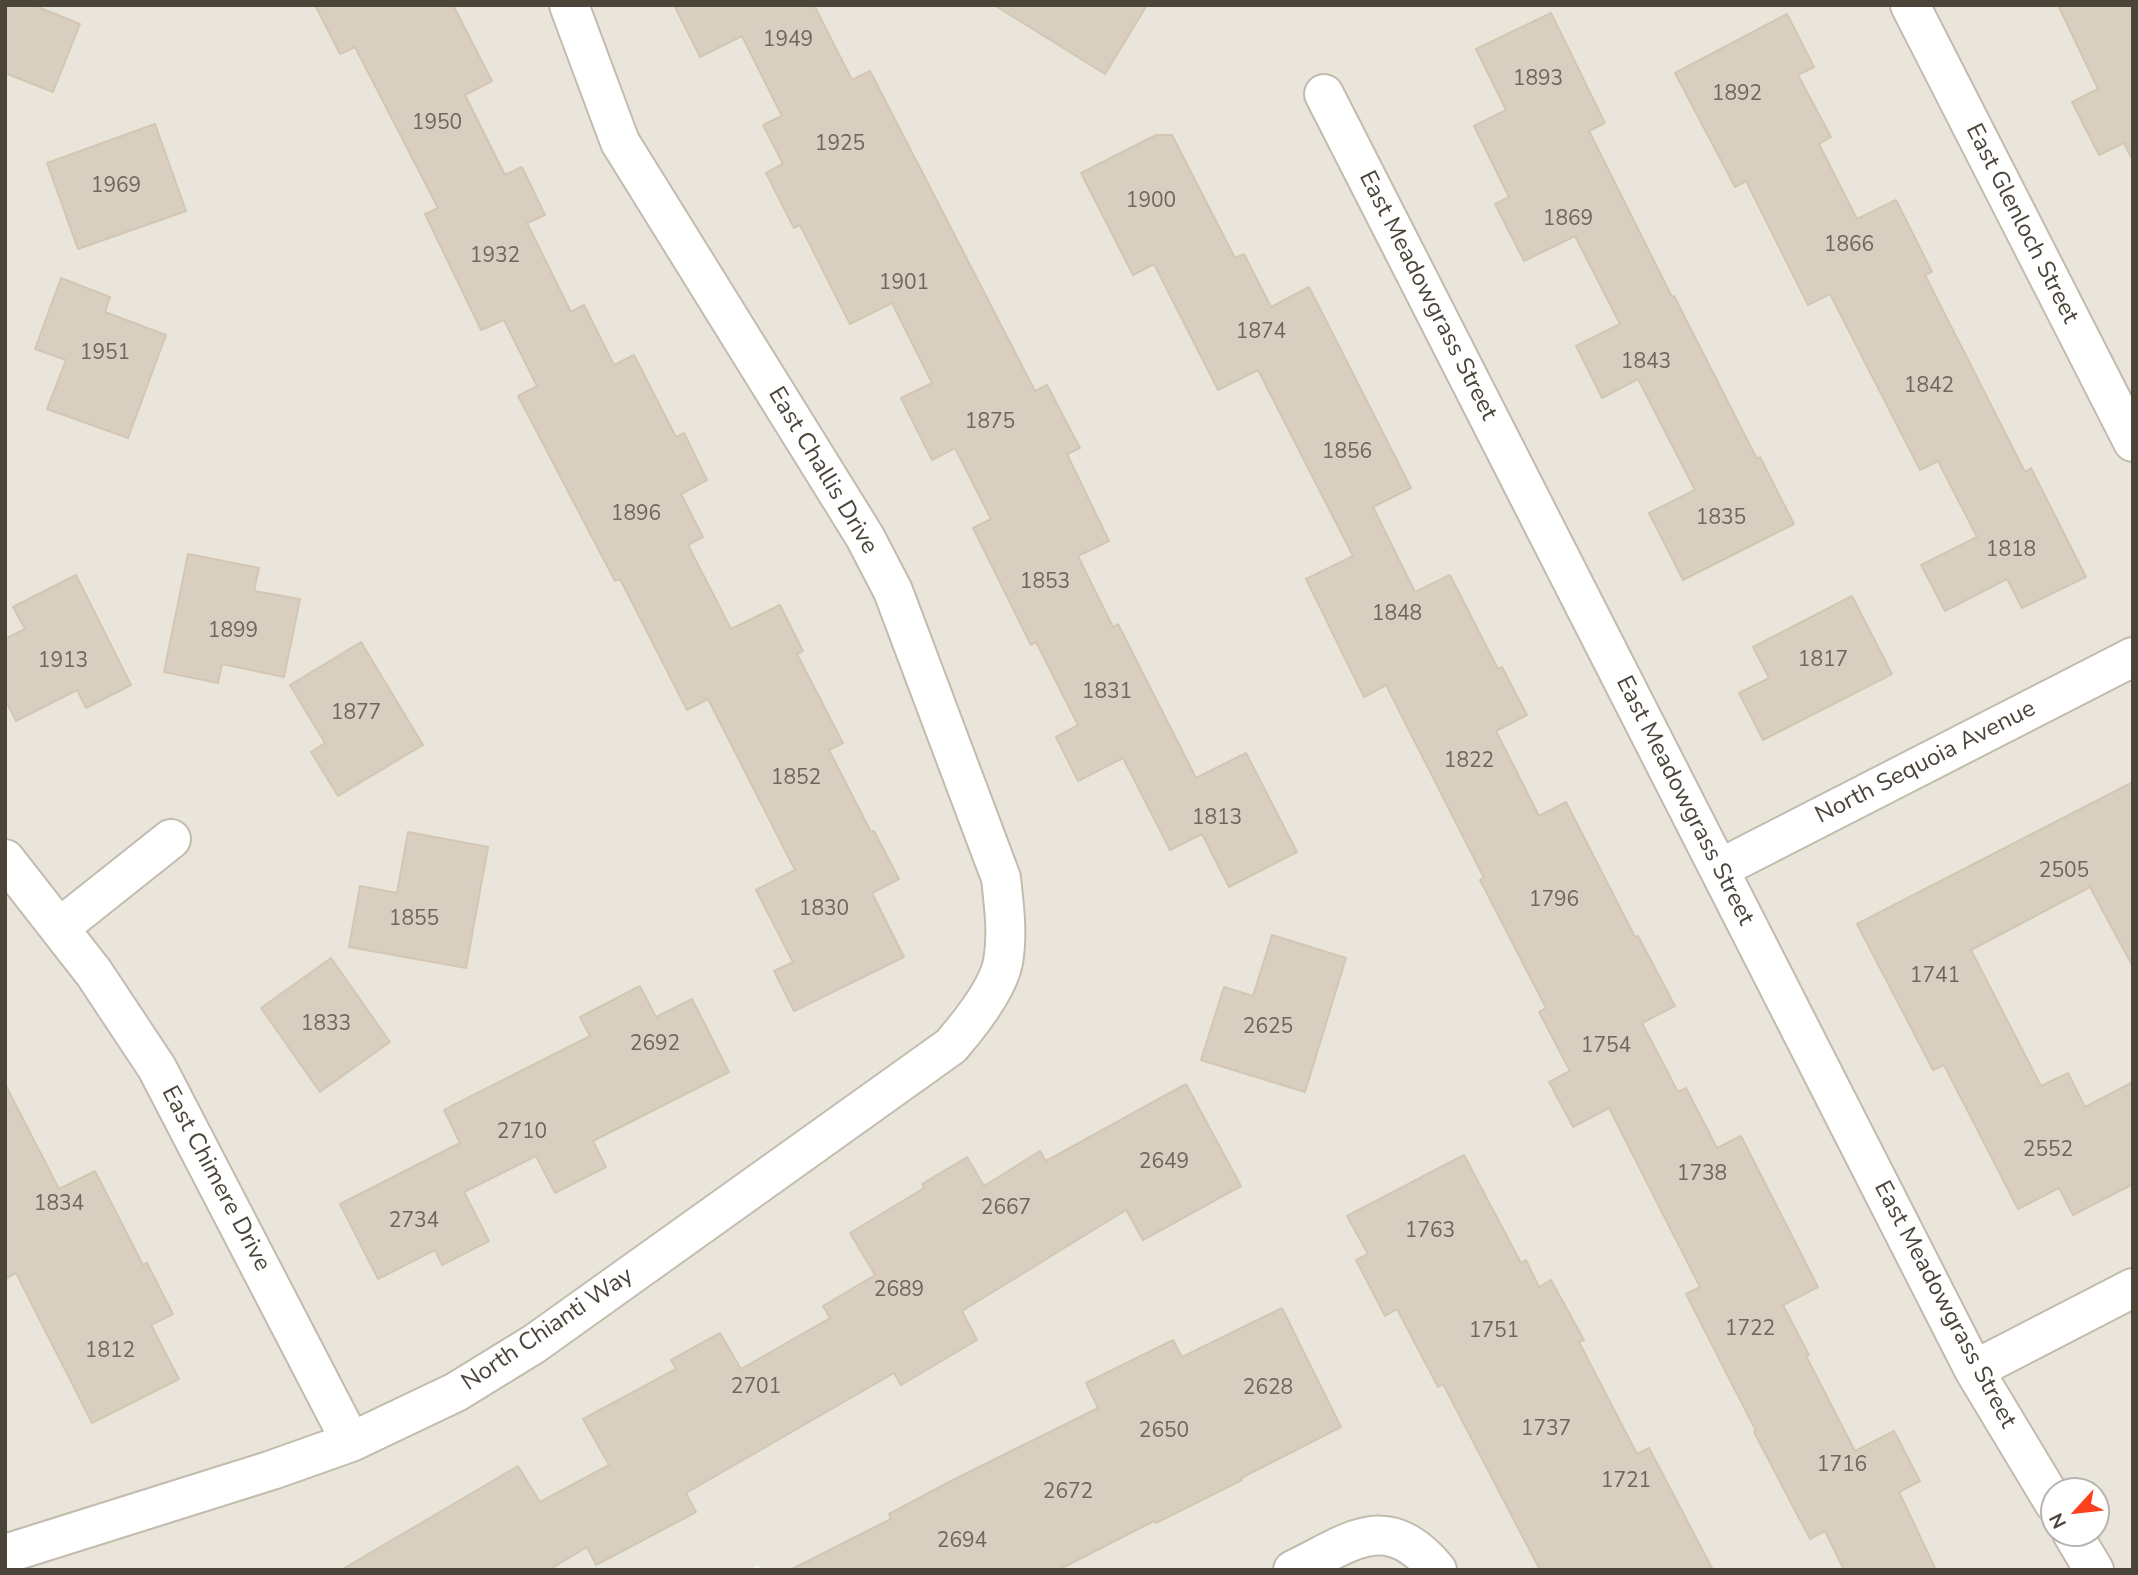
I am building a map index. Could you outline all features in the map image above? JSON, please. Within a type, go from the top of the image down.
[{"type":"street","name":"East Challis Drive","points":[[569,5],[620,142],[865,537],[893,591],[1001,878],[1006,919],[1003,964]]},
{"type":"street","name":"East Glenloch Street","points":[[1910,5],[2133,442]]},
{"type":"street","name":"East Meadowgrass Street","points":[[1324,94],[1974,1370],[2040,1480]]},
{"type":"street","name":"North Sequoia Avenue","points":[[1719,869],[2133,657]]},
{"type":"street","points":[[59,928],[171,839]]},
{"type":"street","name":"East Chimere Drive","points":[[5,859],[94,974],[157,1068],[351,1442]]},
{"type":"street","name":"North Chianti Way","points":[[5,1554],[272,1470],[351,1442],[456,1392],[534,1344],[951,1046],[980,1011],[1003,964]]},
{"type":"street","points":[[1974,1370],[2133,1288]]},
{"type":"street","points":[[1293,1570],[1367,1535],[1395,1536],[1421,1550],[1437,1570]]},
{"type":"street","points":[[2080,1547],[2094,1570]]},
{"type":"shaded area","points":[[5,5],[2133,5],[2133,1570],[761,1570],[758,1565],[749,1570],[5,1570]]},
{"type":"building","points":[[5,5],[33,5],[80,24],[53,92],[5,73]]},
{"type":"building","points":[[315,5],[453,5],[492,81],[465,95],[505,175],[522,167],[545,215],[527,223],[571,312],[584,305],[614,365],[634,355],[676,437],[684,433],[707,480],[681,494],[703,537],[688,545],[731,629],[780,605],[803,651],[797,654],[843,743],[829,750],[871,832],[874,831],[899,879],[872,893],[904,957],[794,1011],[774,971],[793,962],[756,890],[795,870],[708,699],[687,710],[620,579],[615,581],[518,396],[537,386],[504,320],[481,330],[425,214],[438,208],[355,47],[340,54]]},
{"type":"building","points":[[674,5],[814,5],[852,80],[870,71],[1035,391],[1047,385],[1080,448],[1067,454],[1109,541],[1078,556],[1113,627],[1118,624],[1196,778],[1246,753],[1297,852],[1229,887],[1202,834],[1170,850],[1123,758],[1078,781],[1056,737],[1078,725],[1036,642],[1031,645],[973,528],[991,519],[955,448],[932,460],[901,398],[932,383],[892,303],[850,324],[800,225],[794,228],[766,173],[783,164],[763,125],[782,116],[742,36],[700,57]]},
{"type":"building","points":[[994,5],[1147,5],[1105,74]]},
{"type":"building","points":[[2058,5],[2133,5],[2133,161],[2124,143],[2099,155],[2072,102],[2098,89]]},
{"type":"building","points":[[1551,13],[1605,123],[1589,131],[1672,297],[1674,296],[1757,459],[1760,457],[1794,524],[1683,580],[1649,513],[1695,490],[1638,379],[1602,398],[1576,346],[1620,324],[1575,236],[1524,261],[1495,204],[1509,197],[1474,126],[1506,110],[1476,49]]},
{"type":"building","points":[[1787,14],[1814,67],[1798,75],[1831,137],[1819,144],[1857,219],[1896,200],[1932,272],[1925,275],[2025,472],[2031,468],[2086,577],[2022,608],[2007,579],[1945,611],[1921,565],[1977,537],[1938,461],[1920,470],[1830,294],[1808,305],[1746,181],[1735,187],[1675,73]]},
{"type":"building","points":[[155,124],[186,211],[78,249],[47,163]]},
{"type":"building","points":[[1156,135],[1172,135],[1235,258],[1244,254],[1271,307],[1309,287],[1411,488],[1373,507],[1415,592],[1450,575],[1498,669],[1502,667],[1527,715],[1496,731],[1539,816],[1566,802],[1635,937],[1638,936],[1675,1006],[1642,1023],[1678,1092],[1686,1088],[1717,1148],[1741,1136],[1818,1287],[1783,1305],[1855,1451],[1894,1431],[1920,1481],[1899,1492],[1936,1570],[1844,1570],[1825,1531],[1810,1539],[1686,1294],[1700,1287],[1609,1108],[1573,1127],[1549,1082],[1570,1071],[1539,1012],[1546,1008],[1480,880],[1484,878],[1386,685],[1364,697],[1306,579],[1353,556],[1258,370],[1218,390],[1154,264],[1133,275],[1081,173]]},
{"type":"building","points":[[61,278],[110,297],[105,312],[166,335],[128,438],[47,409],[66,360],[35,349]]},
{"type":"building","points":[[188,554],[259,568],[254,591],[300,599],[284,677],[222,664],[218,683],[164,672]]},
{"type":"building","points":[[76,575],[131,685],[86,708],[77,690],[16,721],[5,699],[5,639],[25,629],[13,607]]},
{"type":"building","points":[[1852,596],[1892,674],[1763,740],[1739,693],[1769,678],[1753,647]]},
{"type":"building","points":[[361,642],[423,745],[338,796],[311,752],[325,743],[290,685]]},
{"type":"building","points":[[2133,782],[2133,967],[2090,887],[1971,950],[2041,1086],[2068,1073],[2085,1107],[2133,1082],[2133,1184],[2073,1215],[2059,1188],[2018,1209],[1944,1065],[1933,1070],[1857,924]]},
{"type":"building","points":[[408,832],[488,847],[466,968],[349,947],[360,886],[397,893]]},
{"type":"building","points":[[1272,935],[1346,958],[1305,1092],[1201,1060],[1224,987],[1253,996]]},
{"type":"building","points":[[331,958],[390,1042],[320,1092],[261,1008]]},
{"type":"building","points":[[640,986],[656,1017],[692,999],[729,1072],[593,1141],[606,1167],[555,1193],[536,1156],[464,1192],[489,1241],[442,1265],[435,1250],[378,1279],[340,1204],[460,1143],[444,1110],[590,1036],[580,1017]]},
{"type":"building","points":[[5,1084],[59,1189],[95,1171],[143,1265],[147,1263],[173,1314],[151,1325],[179,1379],[92,1423],[16,1273],[5,1279]]},
{"type":"building","points":[[1186,1084],[1241,1186],[1143,1240],[1126,1210],[962,1311],[977,1340],[901,1385],[894,1373],[686,1493],[696,1512],[596,1565],[587,1547],[549,1570],[341,1570],[518,1466],[540,1502],[609,1465],[583,1419],[676,1369],[671,1360],[720,1333],[741,1369],[830,1318],[823,1306],[875,1275],[850,1233],[924,1188],[922,1184],[967,1157],[984,1186],[1040,1151],[1046,1161]]},
{"type":"building","points":[[1464,1155],[1521,1263],[1526,1260],[1539,1287],[1551,1280],[1584,1340],[1579,1342],[1637,1454],[1649,1448],[1713,1570],[1540,1570],[1443,1384],[1438,1387],[1397,1309],[1385,1316],[1356,1260],[1368,1254],[1347,1216]]},
{"type":"building","points":[[1282,1308],[1341,1427],[1241,1478],[1242,1480],[1058,1570],[790,1570],[891,1519],[889,1514],[949,1482],[1098,1408],[1086,1383],[1173,1340],[1182,1357]]}]
